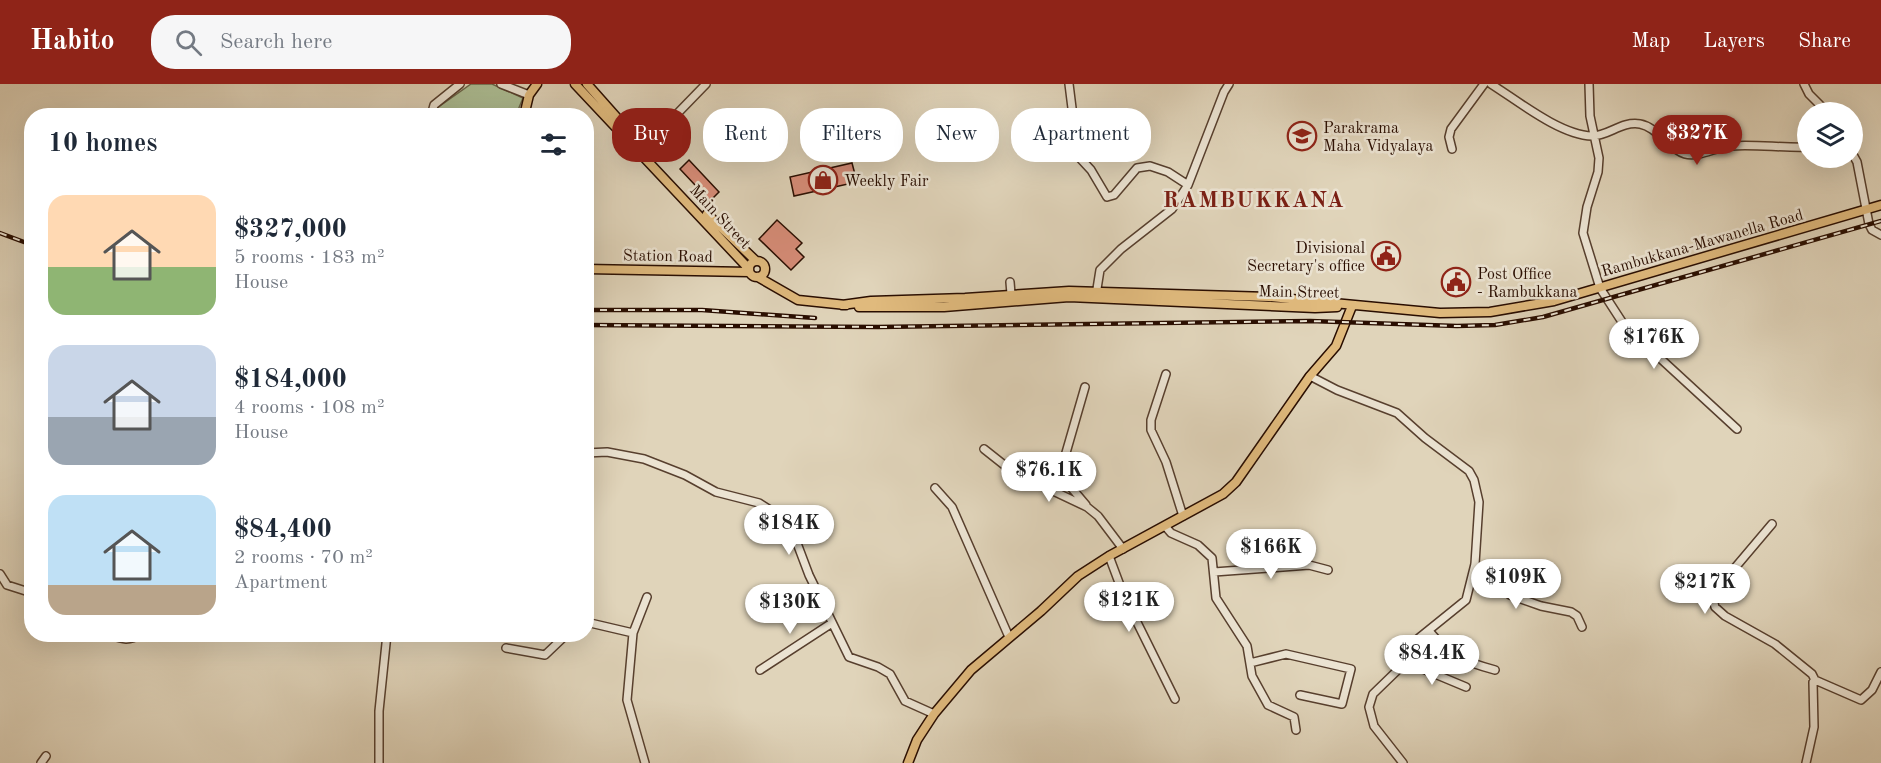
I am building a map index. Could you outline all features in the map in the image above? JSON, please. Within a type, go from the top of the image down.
[{"type":"main road","points":[[526,108],[529,95],[537,84]]},
{"type":"main road","points":[[575,84],[612,121]]},
{"type":"main road","points":[[587,84],[612,114]]},
{"type":"main road","name":"Main Street","points":[[652,162],[752,272],[803,302],[872,308],[944,308],[1096,294]]},
{"type":"main road","name":"Main Street","points":[[653,162],[756,261],[762,263],[779,289]]},
{"type":"main road","name":"Rambukkana-Mawanella Road","points":[[1352,306],[1469,314],[1528,307],[1881,205]]},
{"type":"main road","points":[[756,261],[752,262],[752,272],[765,268]]},
{"type":"main road","name":"Station Road","points":[[594,268],[752,272]]},
{"type":"main road","name":"Main Street","points":[[842,305],[1055,291],[1280,298],[1315,300],[1352,306]]},
{"type":"main road","points":[[908,763],[917,740],[934,714],[971,670],[1041,611],[1078,576],[1109,556],[1223,494],[1236,482],[1310,376],[1336,346],[1352,306]]},
{"type":"street","points":[[433,108],[460,84]]},
{"type":"street","points":[[501,84],[529,95]]},
{"type":"street","points":[[685,108],[706,84]]},
{"type":"street","points":[[1068,84],[1078,156],[1091,170],[1103,194],[1107,197],[1114,195],[1137,168],[1150,166],[1168,172],[1188,185]]},
{"type":"street","points":[[1096,294],[1100,270],[1121,249],[1172,209],[1188,185],[1229,84]]},
{"type":"street","points":[[1452,148],[1449,137],[1451,129],[1484,84]]},
{"type":"street","points":[[1491,84],[1558,126],[1581,135],[1594,136],[1632,123],[1650,128],[1667,145],[1685,154],[1692,155],[1729,146],[1797,147]]},
{"type":"street","points":[[1589,84],[1590,116],[1599,158],[1598,172],[1587,207],[1583,233],[1600,288],[1624,325],[1737,429]]},
{"type":"street","points":[[1804,84],[1809,94],[1817,102]]},
{"type":"street","points":[[1858,168],[1865,210],[1872,230],[1881,235]]},
{"type":"street","points":[[1010,282],[1011,294]]},
{"type":"street","points":[[1166,374],[1151,420],[1151,430],[1167,462],[1183,516]]},
{"type":"street","points":[[1310,376],[1337,390],[1397,413],[1425,438],[1469,471],[1479,502],[1475,564],[1466,600],[1414,642],[1406,662],[1373,694],[1369,707],[1374,726],[1403,763]]},
{"type":"street","points":[[1085,387],[1062,470],[1064,478],[1098,516],[1122,549]]},
{"type":"street","points":[[984,449],[1013,472],[1088,507]]},
{"type":"street","points":[[594,453],[607,452],[644,459],[686,475],[716,492],[759,503],[789,522],[809,575],[849,657],[878,667],[890,674],[905,701],[934,714]]},
{"type":"street","points":[[934,488],[952,507],[1009,637]]},
{"type":"street","points":[[1772,525],[1717,589],[1713,599],[1715,607],[1725,616],[1775,644],[1812,674],[1815,680],[1861,700],[1872,690],[1881,672]]},
{"type":"street","points":[[1165,526],[1171,533],[1198,546],[1212,558],[1216,598],[1247,646],[1252,676],[1268,705],[1294,717],[1296,730]]},
{"type":"street","points":[[1109,556],[1125,596],[1176,699]]},
{"type":"street","points":[[1475,564],[1510,595],[1541,606],[1571,612],[1577,616],[1582,627]]},
{"type":"street","points":[[1214,572],[1309,565],[1328,570]]},
{"type":"street","points":[[0,574],[8,585],[24,590]]},
{"type":"street","points":[[645,763],[627,700],[633,633],[647,597]]},
{"type":"street","points":[[760,670],[832,623]]},
{"type":"street","points":[[594,624],[633,633]]},
{"type":"street","points":[[1429,631],[1442,646],[1463,661],[1495,670]]},
{"type":"street","points":[[379,763],[379,711],[386,642]]},
{"type":"street","points":[[506,648],[545,655],[559,642]]},
{"type":"street","points":[[1250,663],[1286,654],[1350,669],[1342,704],[1300,695]]},
{"type":"street","points":[[1406,662],[1466,687]]},
{"type":"street","points":[[1806,763],[1814,727],[1813,682],[1815,680]]},
{"type":"street","points":[[41,763],[46,756]]},
{"type":"green space","points":[[471,84],[492,84],[523,98],[519,108],[437,108]]},
{"type":"building","points":[[687,162],[691,162],[719,192],[710,201],[680,169]]},
{"type":"building","name":"Weekly Fair","points":[[852,163],[857,182],[794,196],[790,177]]},
{"type":"building","points":[[777,220],[802,243],[796,249],[804,257],[791,270],[759,239]]},
{"type":"railway","points":[[594,325],[878,327],[1310,321],[1457,326],[1495,325],[1543,317],[1881,221]]},
{"type":"railway","points":[[0,233],[24,242]]},
{"type":"railway","points":[[594,310],[702,310],[815,318]]},
{"type":"place","name":"Parakrama Maha Vidyalaya","points":[[1302,136]]},
{"type":"place","name":"Weekly Fair","points":[[823,180]]},
{"type":"place","name":"Divisional Secretary's office","points":[[1386,256]]},
{"type":"place","name":"Post Office - Rambukkana","points":[[1456,282]]},
{"type":"district","name":"RAMBUKKANA","points":[[1254,199]]}]
